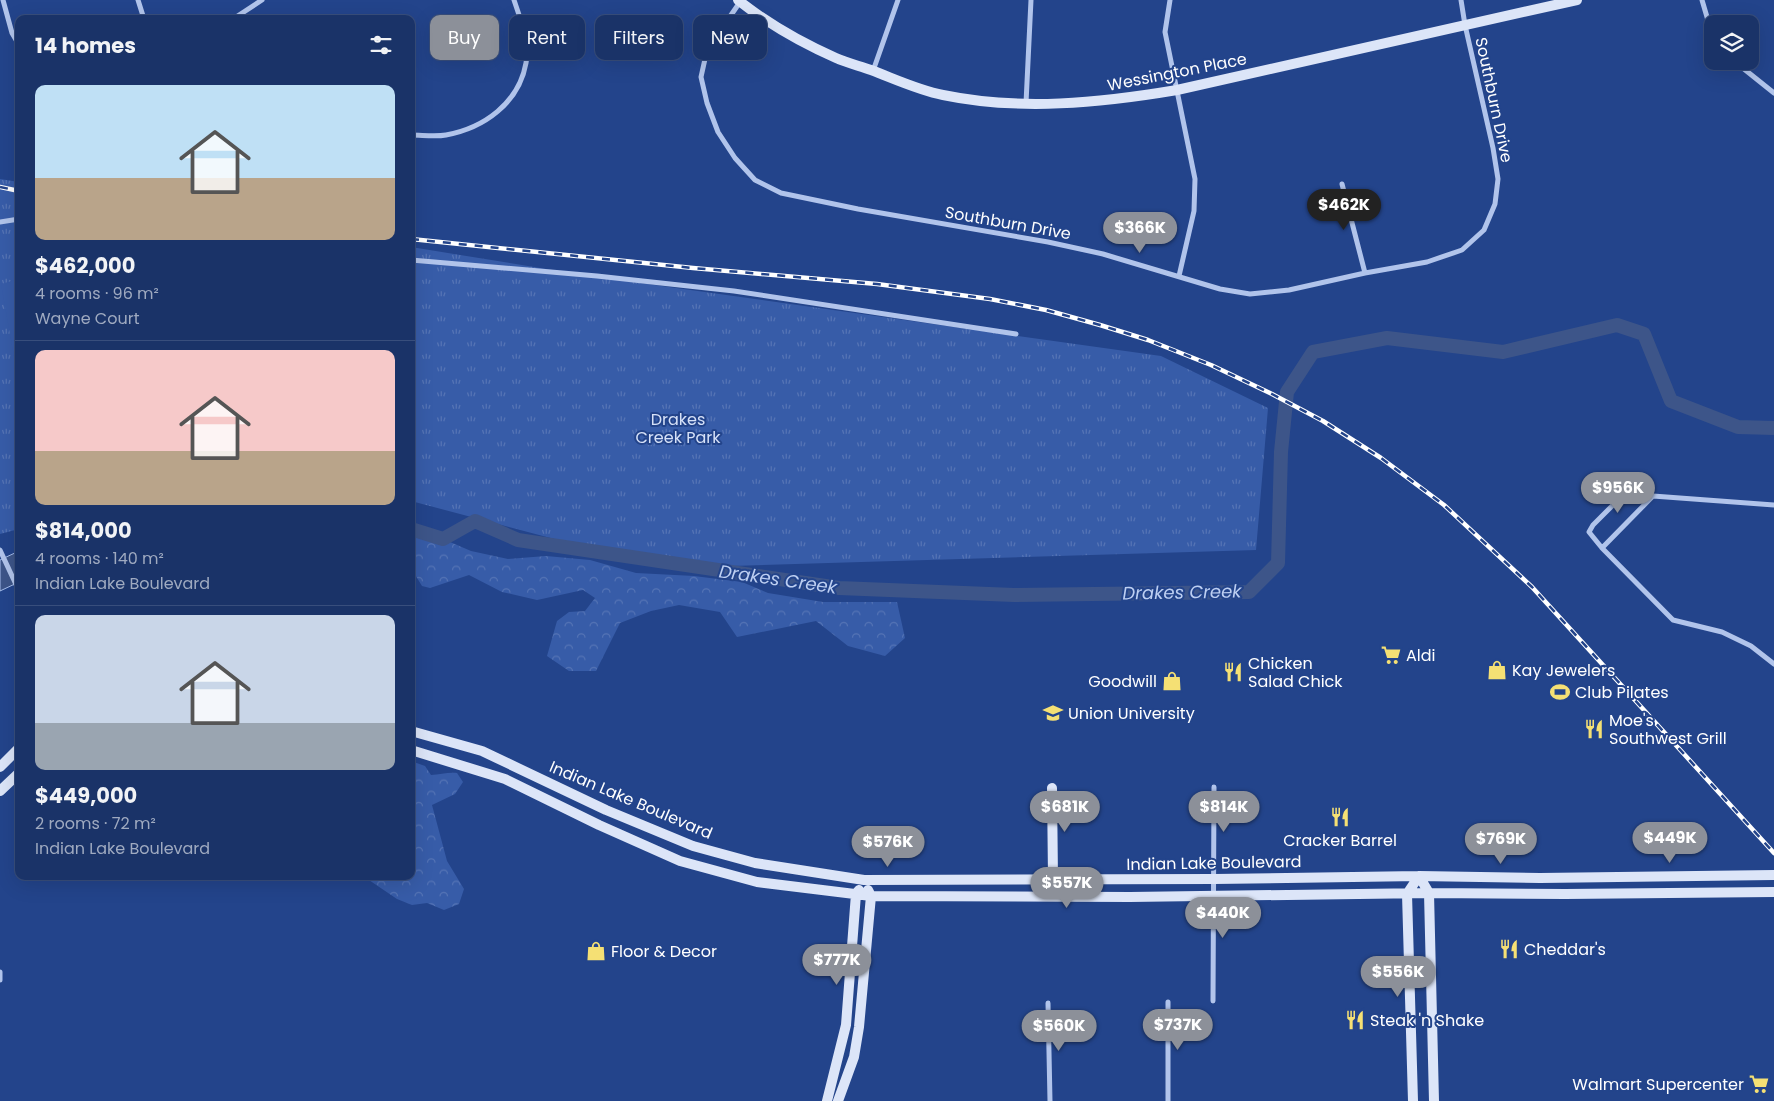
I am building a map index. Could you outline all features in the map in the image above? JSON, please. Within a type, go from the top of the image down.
[{"type":"main road","name":"Wessington Place","points":[[740,1],[789,34],[836,58],[902,83],[943,95],[990,102],[1065,104],[1114,100],[1177,90],[1578,0]]},
{"type":"main road","name":"Indian Lake Boulevard","points":[[415,732],[482,751],[606,810],[693,846],[755,863],[864,880],[1214,879],[1419,876],[1540,878],[1774,875]]},
{"type":"main road","name":"Indian Lake Boulevard","points":[[415,751],[505,779],[599,826],[680,861],[757,882],[871,896],[1214,896],[1774,892]]},
{"type":"main road","points":[[0,767],[15,752]]},
{"type":"main road","points":[[0,791],[15,777]]},
{"type":"main road","points":[[1052,788],[1053,879],[1057,896]]},
{"type":"main road","points":[[1413,1101],[1407,894],[1419,876],[1429,893],[1434,1101]]},
{"type":"main road","points":[[827,1101],[846,1024],[856,894],[864,880]]},
{"type":"main road","points":[[838,1101],[854,1056],[859,1027],[871,896],[864,880]]},
{"type":"main road","points":[[846,1024],[859,1027]]},
{"type":"street","points":[[3,0],[15,38]]},
{"type":"street","points":[[138,0],[143,15]]},
{"type":"street","points":[[239,15],[262,0]]},
{"type":"street","points":[[415,135],[445,135],[474,126],[497,113],[518,90],[527,62],[524,30],[514,0]]},
{"type":"street","points":[[873,71],[898,0]]},
{"type":"street","points":[[1026,103],[1032,0]]},
{"type":"street","points":[[1170,0],[1165,32],[1195,179],[1194,211],[1179,276]]},
{"type":"street","name":"Southburn Drive","points":[[740,1],[707,50],[701,77],[706,103],[718,132],[735,158],[756,180],[781,193],[858,209],[1048,242],[1103,254],[1220,289],[1250,294],[1289,290],[1365,273],[1427,262],[1462,250],[1484,230],[1495,204],[1498,179],[1461,0]]},
{"type":"street","points":[[1702,0],[1706,15]]},
{"type":"street","points":[[1745,70],[1774,93]]},
{"type":"street","points":[[1342,184],[1365,273]]},
{"type":"street","points":[[0,222],[15,220]]},
{"type":"street","points":[[415,260],[597,276],[734,291],[1016,334]]},
{"type":"street","points":[[1774,505],[1623,495],[1592,525],[1589,532],[1602,548],[1673,620],[1722,632],[1751,646],[1774,664]]},
{"type":"street","points":[[1602,548],[1654,496]]},
{"type":"street","points":[[0,550],[15,582]]},
{"type":"street","points":[[1213,1001],[1214,787]]},
{"type":"street","points":[[0,972],[0,980]]},
{"type":"street","points":[[1168,1002],[1168,1101]]},
{"type":"street","points":[[1048,1003],[1050,1101]]},
{"type":"green space","points":[[0,179],[15,181],[15,530],[0,534]]},
{"type":"green space","name":"Drakes Creek Park","points":[[415,248],[583,275],[1161,356],[1268,408],[1256,550],[664,568],[415,502]]},
{"type":"green space","points":[[15,280],[15,362],[1,284]]},
{"type":"green space","points":[[415,530],[443,539],[471,551],[508,559],[546,556],[590,560],[636,573],[694,576],[742,582],[768,593],[823,602],[897,602],[905,638],[885,656],[848,646],[816,621],[737,637],[720,612],[679,605],[651,611],[620,623],[596,671],[569,671],[547,656],[557,621],[569,612],[585,611],[595,598],[583,590],[537,600],[502,592],[469,575],[430,588],[422,586],[415,575]]},
{"type":"green space","points":[[415,762],[425,766],[431,775],[457,773],[463,782],[455,794],[432,805],[447,861],[464,889],[459,904],[444,910],[427,903],[412,905],[397,899],[369,880],[415,880]]},
{"type":"shaded area","points":[[15,553],[15,584],[0,591],[0,560]]},
{"type":"waterway","name":"Drakes Creek","points":[[415,530],[443,539],[475,521],[518,540],[839,588],[1014,595],[1249,592],[1278,563],[1281,452],[1287,392],[1313,352],[1387,338],[1503,352],[1617,325],[1644,334],[1671,401],[1738,427],[1774,428]]},
{"type":"railway","points":[[0,187],[15,190]]},
{"type":"railway","points":[[415,239],[693,268],[877,284],[990,299],[1046,310],[1100,325],[1148,340],[1211,365],[1323,421],[1381,458],[1444,505],[1532,587],[1774,853]]},
{"type":"place","name":"Aldi","points":[[1391,655]]},
{"type":"place","name":"Kay Jewelers","points":[[1497,670]]},
{"type":"place","name":"Chicken Salad Chick","points":[[1233,672]]},
{"type":"place","name":"Goodwill","points":[[1172,681]]},
{"type":"place","name":"Club Pilates","points":[[1560,692]]},
{"type":"place","name":"Union University","points":[[1053,713]]},
{"type":"place","name":"Moe's Southwest Grill","points":[[1594,729]]},
{"type":"place","name":"Cracker Barrel","points":[[1340,817]]},
{"type":"place","name":"Cheddar's","points":[[1509,949]]},
{"type":"place","name":"Floor & Decor","points":[[596,951]]},
{"type":"place","name":"Steak 'n Shake","points":[[1355,1020]]},
{"type":"place","name":"Walmart Supercenter","points":[[1759,1084]]}]
